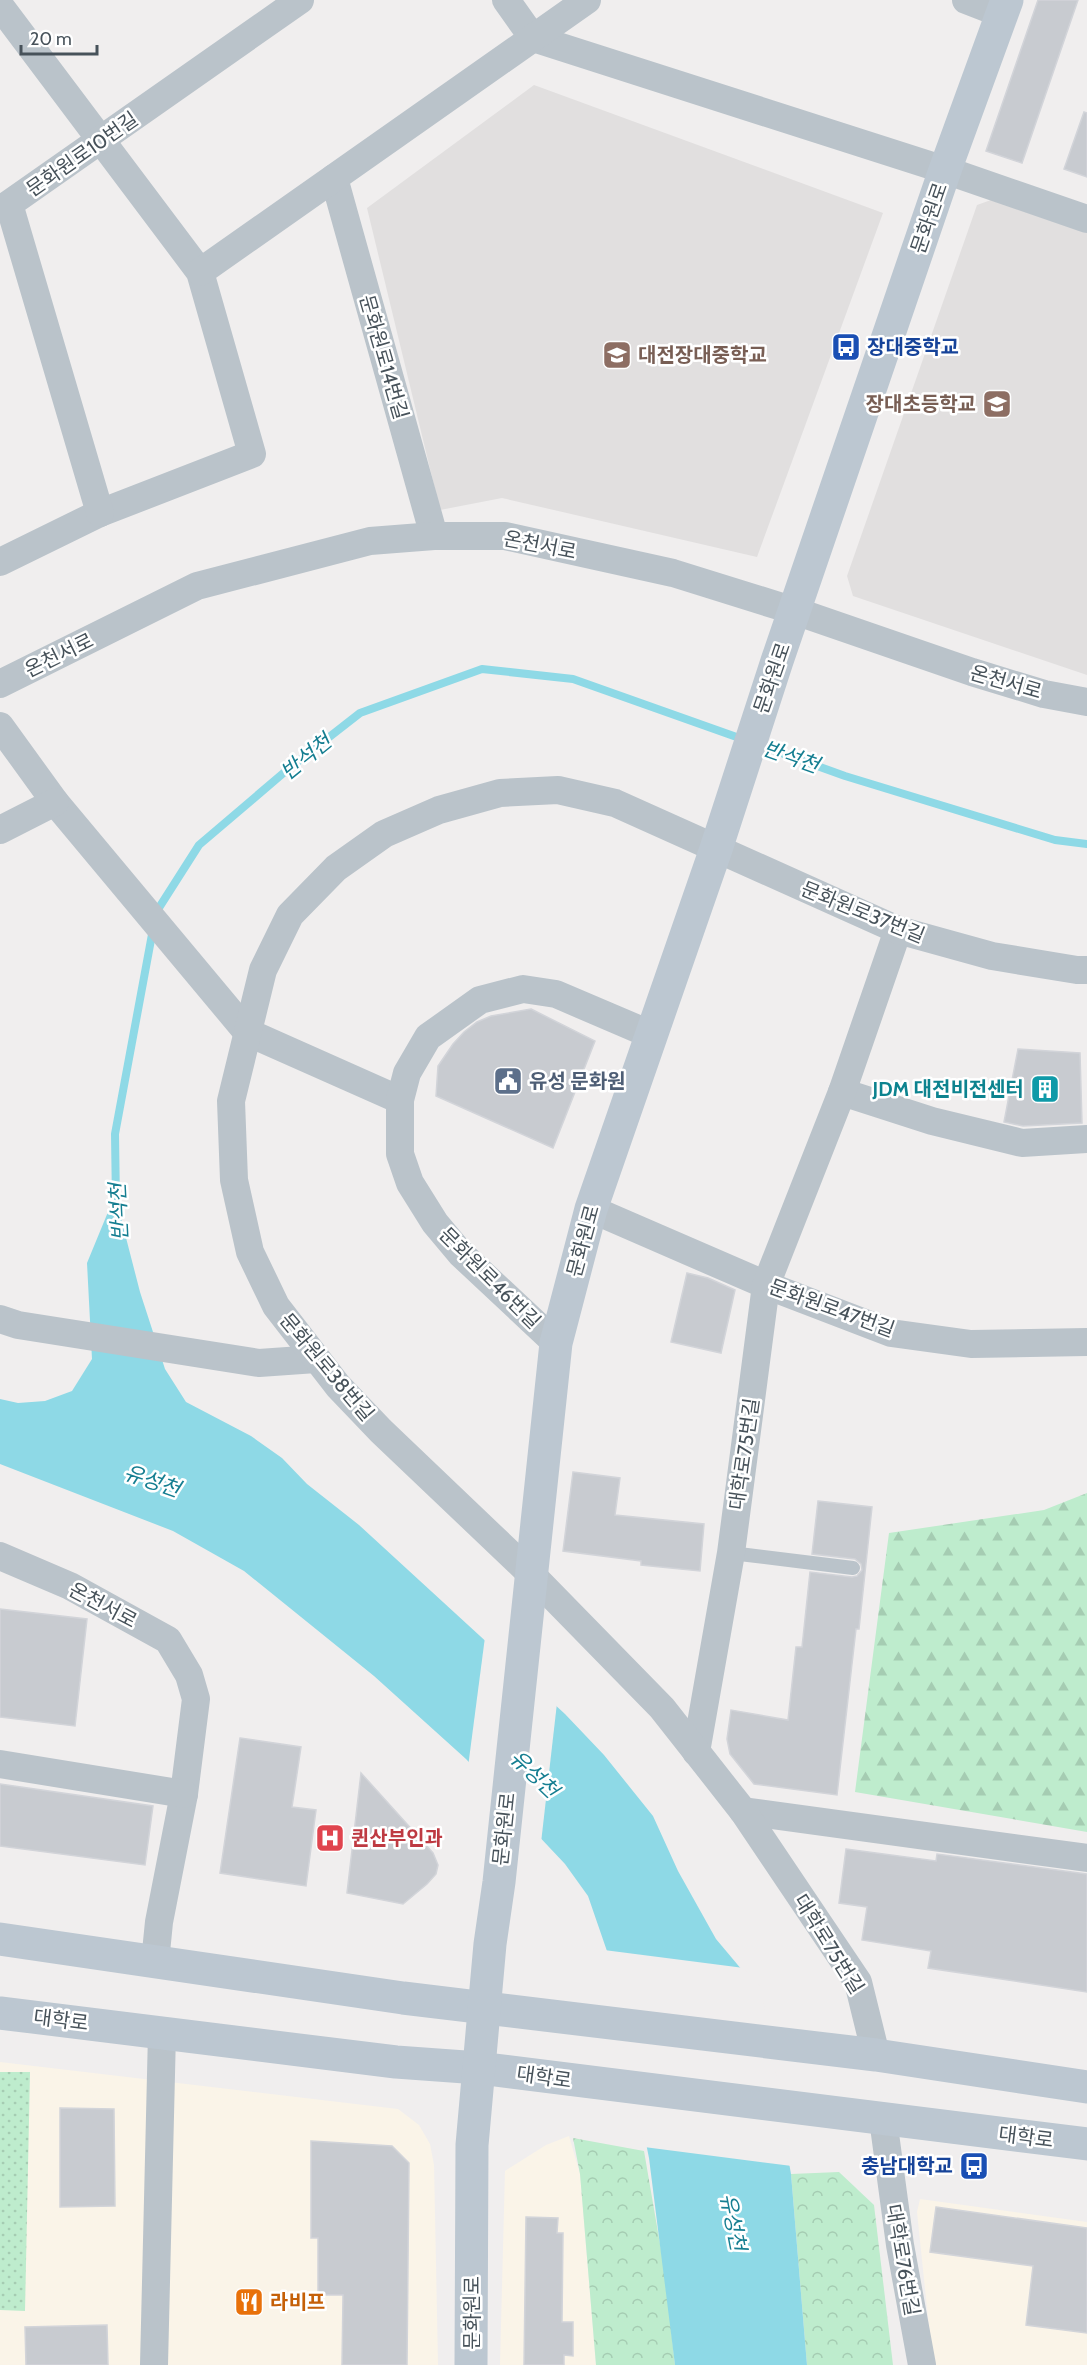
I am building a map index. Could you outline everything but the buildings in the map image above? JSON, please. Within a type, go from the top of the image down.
[{"type":"street","name":"문화원로10번길","points":[[100,513],[9,204],[300,0]]},
{"type":"street","points":[[506,0],[533,38]]},
{"type":"street","points":[[200,272],[586,0]]},
{"type":"street","points":[[966,0],[1004,7]]},
{"type":"street","points":[[0,6],[200,272],[252,453],[100,513],[0,562]]},
{"type":"street","name":"문화원로","points":[[471,2365],[472,2145],[484,2009],[556,1343],[591,1209],[716,849],[777,661],[945,170],[1004,7]]},
{"type":"street","name":"문화원로","points":[[533,38],[945,170]]},
{"type":"street","points":[[945,170],[1087,219]]},
{"type":"street","name":"문화원로14번길","points":[[334,178],[434,536]]},
{"type":"street","name":"온천서로","points":[[0,684],[197,586],[370,541],[434,536],[506,536],[673,573],[972,672],[1044,694],[1087,702]]},
{"type":"street","points":[[0,726],[55,802],[247,1032],[400,1100]]},
{"type":"street","name":"문화원로38번길","points":[[696,1752],[662,1708],[530,1573],[381,1431],[338,1386],[276,1306],[250,1252],[237,1191],[231,1101],[263,970],[290,915],[336,868],[384,834],[439,810],[500,793],[558,790],[615,803],[716,849]]},
{"type":"street","points":[[0,830],[55,802]]},
{"type":"street","name":"문화원로37번길","points":[[716,849],[898,930],[992,956],[1087,970]]},
{"type":"street","name":"대학로75번길","points":[[876,2055],[858,1982],[743,1811],[696,1752],[731,1553],[766,1285],[842,1092],[898,930]]},
{"type":"street","name":"문화원로46번길","points":[[556,1343],[461,1254],[435,1223],[410,1183],[400,1154],[400,1100],[407,1073],[428,1036],[480,1000],[523,989],[556,994],[652,1035]]},
{"type":"street","points":[[842,1092],[932,1121],[1022,1143],[1087,1139]]},
{"type":"street","name":"문화원로47번길","points":[[591,1209],[766,1285],[891,1333],[971,1344],[1087,1342]]},
{"type":"street","points":[[9,1322],[259,1363],[316,1359]]},
{"type":"street","name":"온천서로","points":[[0,1556],[70,1586],[168,1640],[189,1676],[196,1699],[184,1794]]},
{"type":"street","points":[[0,1764],[184,1794],[159,1922],[155,1962]]},
{"type":"street","points":[[743,1811],[1087,1858]]},
{"type":"street","points":[[0,1939],[484,2009],[562,2016],[876,2055],[1087,2087]]},
{"type":"street","name":"대학로","points":[[0,2013],[387,2061],[479,2068],[1087,2144]]},
{"type":"street","points":[[154,2365],[162,2033]]},
{"type":"street","name":"대학로76번길","points":[[883,2120],[900,2245],[923,2365]]},
{"type":"lane","points":[[731,1553],[853,1568]]},
{"type":"shaded area","name":"대전장대중학교","points":[[534,85],[883,213],[757,557],[502,498],[440,510],[367,208]]},
{"type":"shaded area","name":"장대초등학교","points":[[991,200],[1087,233],[1087,675],[853,596],[847,576],[977,205]]},
{"type":"shaded area","points":[[0,2062],[398,2109],[419,2125],[430,2144],[434,2165],[438,2365],[0,2365]]},
{"type":"shaded area","points":[[569,2136],[580,2174],[596,2365],[500,2365],[505,2171],[546,2145]]},
{"type":"shaded area","points":[[920,2199],[1087,2222],[1087,2365],[933,2365],[917,2212]]},
{"type":"green space","points":[[1087,1493],[1087,1832],[855,1792],[889,1533],[1044,1510]]},
{"type":"green space","points":[[0,2072],[30,2072],[25,2311],[0,2310]]},
{"type":"green space","points":[[573,2138],[644,2151],[665,2273],[675,2365],[596,2365],[580,2174]]},
{"type":"green space","points":[[839,2172],[874,2205],[893,2365],[807,2365],[791,2174]]},
{"type":"water","name":"유성천","points":[[115,1195],[140,1292],[165,1369],[186,1402],[251,1436],[282,1458],[307,1484],[359,1525],[565,1714],[604,1755],[653,1816],[678,1871],[716,1939],[758,1989],[791,2174],[807,2365],[675,2365],[649,2158],[608,1954],[588,1896],[565,1864],[466,1759],[374,1676],[244,1571],[173,1531],[0,1464],[0,1399],[18,1403],[45,1401],[72,1391],[92,1359],[87,1263]]},
{"type":"pier","points":[[485,1637],[557,1703],[541,1843],[468,1767]]},
{"type":"pier","points":[[604,1950],[744,1968],[761,1988],[792,2166],[644,2147]]},
{"type":"waterway","name":"반석천","points":[[155,914],[199,845],[287,770],[360,713],[482,669],[573,679],[745,740]]},
{"type":"waterway","name":"반석천","points":[[759,745],[845,776],[1055,840],[1087,844]]},
{"type":"waterway","name":"반석천","points":[[116,1204],[115,1134],[153,929]]},
{"type":"place","name":"장대중학교","points":[[846,347]]},
{"type":"place","name":"대전장대중학교","points":[[617,355]]},
{"type":"place","name":"장대초등학교","points":[[997,404]]},
{"type":"place","name":"유성 문화원","points":[[508,1081]]},
{"type":"place","name":"JDM 대전비전센터","points":[[1045,1089]]},
{"type":"place","name":"퀸산부인과","points":[[330,1838]]},
{"type":"place","name":"충남대학교","points":[[974,2166]]},
{"type":"place","name":"라비프","points":[[249,2302]]}]
